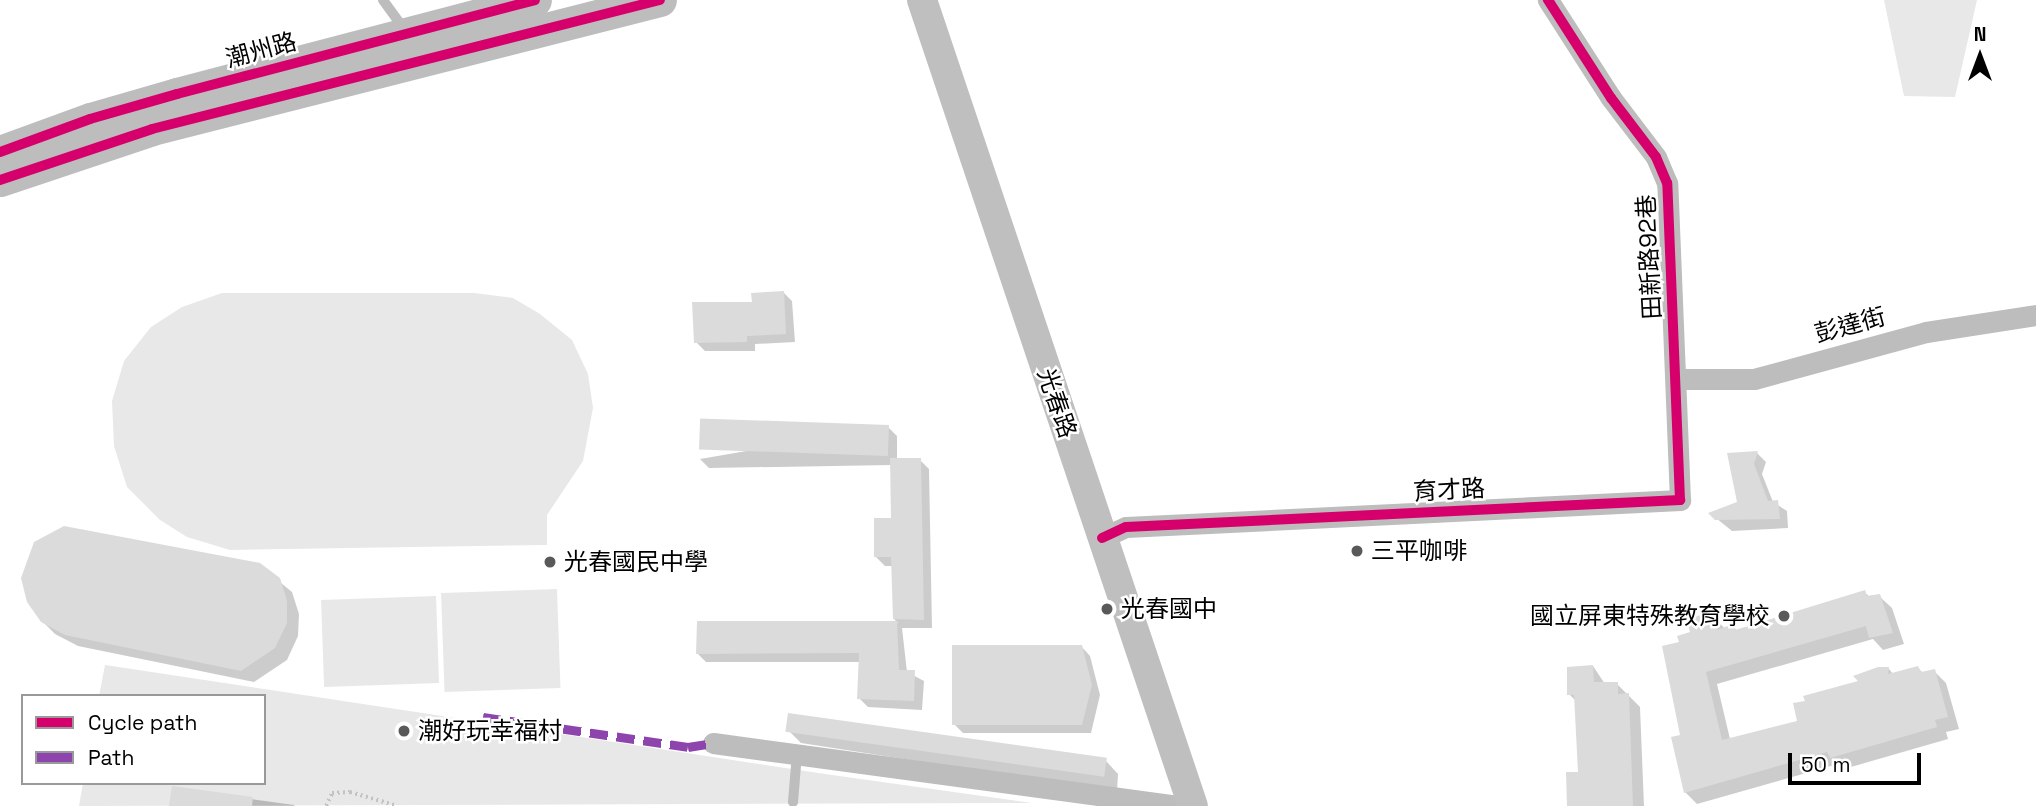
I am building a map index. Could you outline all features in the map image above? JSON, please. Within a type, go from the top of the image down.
[{"type":"main road","name":"潮州路","points":[[0,152],[102,115],[535,0]]},
{"type":"main road","name":"潮州路","points":[[0,180],[152,129],[660,0]]},
{"type":"main road","name":"光春路","points":[[922,0],[1193,806]]},
{"type":"street","name":"田新路92巷","points":[[1548,0],[1611,98],[1656,157],[1667,183],[1677,379]]},
{"type":"street","name":"彭達街","points":[[1677,379],[1754,379],[1927,332],[2036,315]]},
{"type":"street","name":"育才路","points":[[1102,538],[1126,527],[1680,500],[1677,379]]},
{"type":"street","points":[[713,743],[1178,806]]},
{"type":"lane","points":[[383,0],[406,34]]},
{"type":"lane","points":[[793,802],[797,753]]},
{"type":"path","points":[[326,806],[332,793],[349,792],[398,806]]},
{"type":"shaded area","points":[[1884,0],[1977,0],[1955,97],[1904,96]]},
{"type":"shaded area","points":[[222,293],[474,293],[513,298],[540,314],[572,340],[588,374],[593,408],[583,461],[547,515],[547,545],[230,550],[187,537],[160,520],[127,487],[114,446],[112,401],[124,361],[151,327],[182,307]]},
{"type":"shaded area","points":[[557,589],[560,688],[445,692],[441,593]]},
{"type":"shaded area","points":[[436,596],[439,683],[324,687],[321,600]]},
{"type":"shaded area","name":"潮好玩幸福村","points":[[105,665],[1032,803],[79,806],[83,785],[266,785],[266,694],[99,694]]},
{"type":"building","points":[[784,291],[786,334],[747,336],[747,342],[694,343],[692,302],[752,302],[751,293]]},
{"type":"building","points":[[700,418],[889,425],[888,456],[699,449]]},
{"type":"building","points":[[1758,451],[1754,464],[1768,501],[1778,500],[1780,519],[1715,520],[1708,513],[1737,502],[1727,453]]},
{"type":"building","points":[[890,458],[921,458],[924,620],[893,619],[891,557],[874,557],[874,518],[891,518]]},
{"type":"building","points":[[64,526],[260,563],[280,578],[287,601],[287,623],[275,648],[241,671],[65,635],[41,622],[27,602],[21,578],[34,542]]},
{"type":"building","points":[[1865,590],[1867,596],[1880,594],[1893,633],[1869,638],[1866,626],[1706,672],[1722,740],[1797,721],[1793,703],[1805,701],[1803,696],[1858,681],[1853,676],[1878,667],[1889,667],[1888,674],[1918,666],[1921,672],[1935,669],[1948,717],[1935,720],[1937,727],[1830,758],[1827,752],[1684,793],[1671,737],[1680,735],[1662,646],[1679,642],[1677,636],[1690,632],[1686,619],[1712,612],[1717,630],[1733,624],[1735,630]]},
{"type":"building","points":[[697,621],[897,621],[899,670],[915,670],[914,701],[857,699],[859,653],[696,654]]},
{"type":"building","points":[[952,645],[1082,645],[1092,685],[1082,725],[952,725]]},
{"type":"building","points":[[1593,665],[1594,682],[1618,682],[1618,694],[1629,693],[1633,806],[1567,806],[1566,772],[1578,772],[1574,695],[1567,695],[1567,667]]},
{"type":"building","points":[[788,713],[1107,758],[1104,777],[785,732]]},
{"type":"building","points":[[172,786],[253,797],[252,806],[169,806]]},
{"type":"marked path","points":[[483,717],[688,747],[713,743]]},
{"type":"cycle path","points":[[0,152],[90,119],[177,94],[535,0]]},
{"type":"cycle path","points":[[0,180],[152,129],[660,0]]},
{"type":"cycle path","points":[[1102,538],[1126,527],[1680,500],[1667,183],[1656,157],[1611,98],[1548,0]]},
{"type":"place","name":"三平咖啡","points":[[1357,551]]},
{"type":"place","name":"光春國民中學","points":[[550,562]]},
{"type":"place","name":"光春國中","points":[[1107,609]]},
{"type":"place","name":"國立屏東特殊教育學校","points":[[1784,616]]},
{"type":"place","name":"潮好玩幸福村","points":[[404,731]]}]
